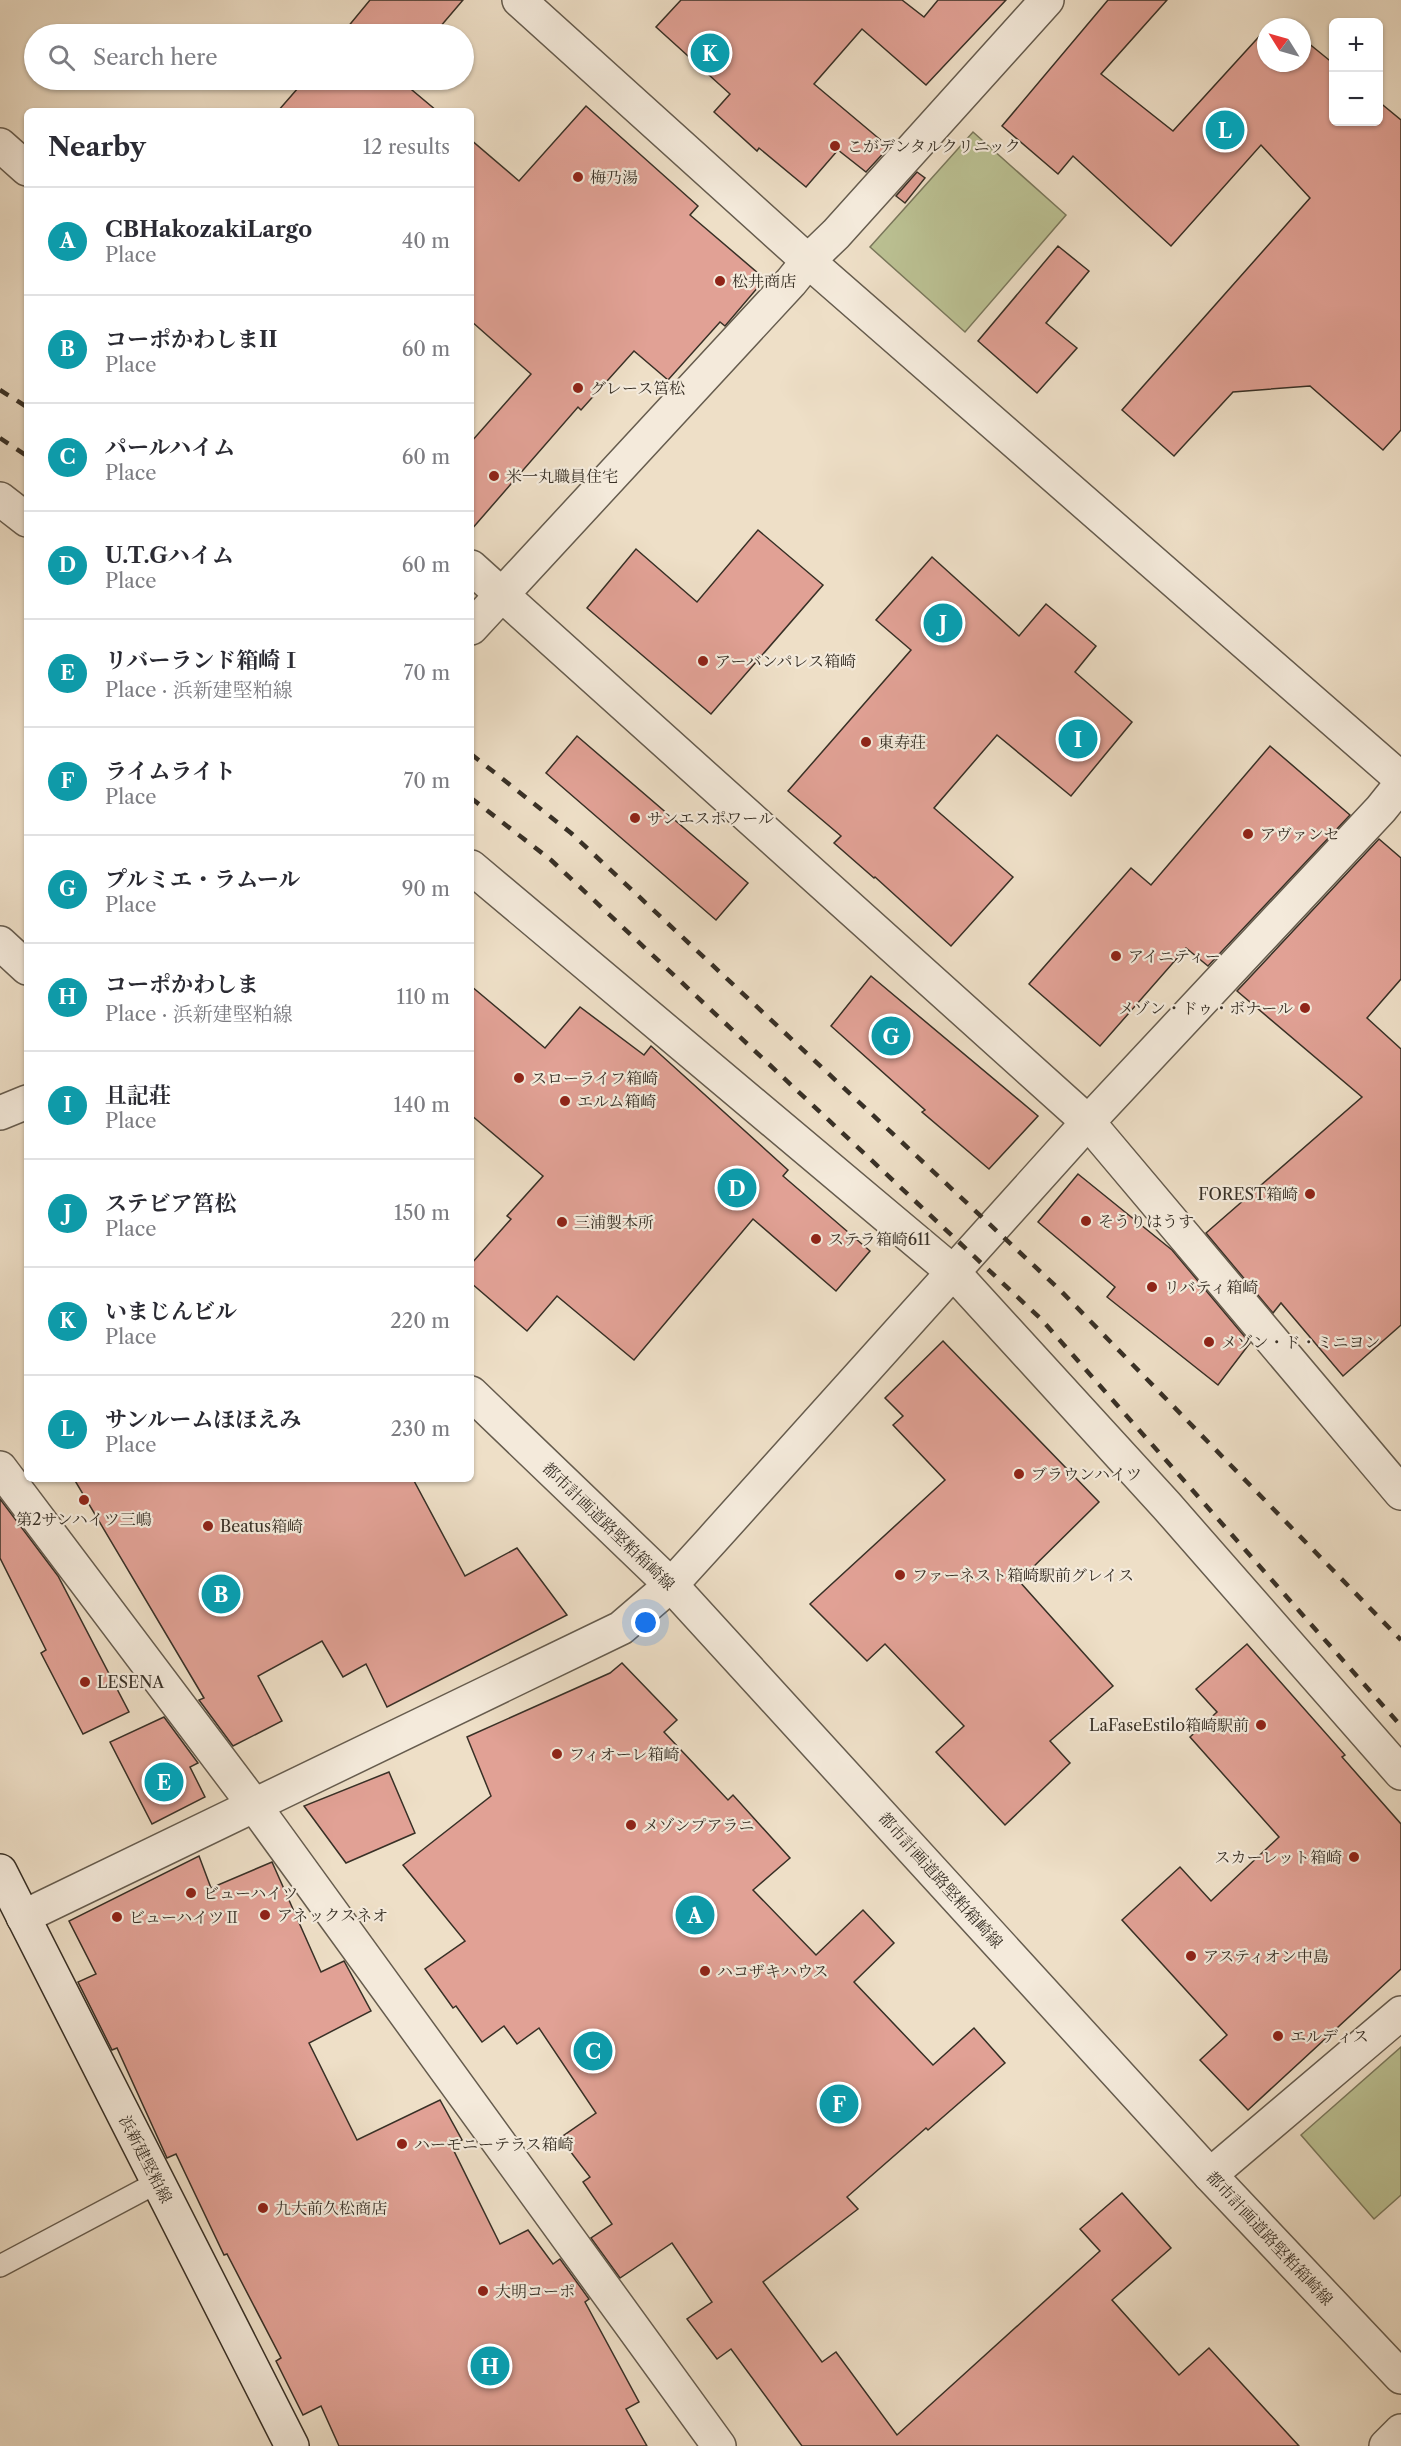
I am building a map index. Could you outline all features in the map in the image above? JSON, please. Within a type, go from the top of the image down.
[{"type":"street","points":[[519,0],[808,261],[1401,779]]},
{"type":"street","points":[[474,625],[808,261],[836,234],[1047,0]]},
{"type":"street","points":[[0,145],[24,166]]},
{"type":"street","points":[[0,499],[24,518]]},
{"type":"street","points":[[474,570],[1088,1122],[1401,1493]]},
{"type":"street","points":[[23,1917],[621,1628],[671,1585],[1088,1122],[1401,784]]},
{"type":"street","points":[[474,870],[953,1272],[1166,1505],[1401,1773]]},
{"type":"street","points":[[0,943],[24,965]]},
{"type":"street","points":[[0,1113],[24,1103]]},
{"type":"street","name":"都市計画道路堅粕箱崎線","points":[[474,1396],[671,1585],[1210,2175],[1401,2377]]},
{"type":"street","points":[[0,1468],[254,1805],[719,2446]]},
{"type":"street","name":"浜新建堅粕線","points":[[0,1871],[292,2446]]},
{"type":"street","points":[[1210,2175],[1401,2013]]},
{"type":"street","points":[[1386,2446],[1401,2432]]},
{"type":"lane","points":[[0,2265],[158,2182]]},
{"type":"green space","points":[[973,132],[1066,215],[965,332],[870,247]]},
{"type":"green space","points":[[1401,2047],[1401,2195],[1374,2219],[1301,2135]]},
{"type":"building","points":[[370,0],[463,0],[443,24],[350,24]]},
{"type":"building","points":[[681,0],[902,0],[924,17],[938,0],[1006,0],[926,85],[862,29],[814,84],[889,147],[866,172],[838,150],[806,187],[759,148],[757,151],[714,112],[730,94],[656,27]]},
{"type":"building","points":[[1108,0],[1167,0],[1101,74],[1173,131],[1257,39],[1257,72],[1311,72],[1311,45],[1329,60],[1329,126],[1383,126],[1383,105],[1401,120],[1401,430],[1383,450],[1310,386],[1233,392],[1174,456],[1122,410],[1310,198],[1261,145],[1171,246],[1073,156],[1058,174],[1002,126]]},
{"type":"building","points":[[296,90],[412,90],[433,108],[281,108]]},
{"type":"building","points":[[586,106],[698,206],[690,215],[765,279],[725,326],[720,322],[668,380],[634,351],[581,410],[578,407],[474,527],[474,439],[531,374],[474,324],[474,143],[519,181]]},
{"type":"building","points":[[917,172],[925,178],[905,203],[896,196]]},
{"type":"building","points":[[1058,246],[1089,271],[1046,323],[1077,348],[1037,393],[978,341]]},
{"type":"building","name":"アーバンパレス箱崎","points":[[758,530],[823,585],[711,714],[587,608],[636,549],[697,602]]},
{"type":"building","points":[[932,557],[1019,636],[1046,604],[1096,646],[1075,672],[1132,722],[1071,796],[997,735],[934,808],[1013,877],[951,946],[834,843],[841,836],[788,791],[911,650],[876,620]]},
{"type":"building","name":"サンエスポワール","points":[[577,736],[748,883],[716,920],[546,773]]},
{"type":"building","points":[[1270,746],[1350,815],[1208,966],[1186,948],[1100,1046],[1029,984],[1131,868],[1151,885]]},
{"type":"building","points":[[1379,839],[1401,858],[1401,979],[1367,1018],[1401,1049],[1401,1325],[1343,1376],[1281,1303],[1273,1313],[1206,1233],[1362,1097],[1237,991]]},
{"type":"building","points":[[871,976],[1038,1116],[989,1169],[922,1112],[925,1110],[831,1026]]},
{"type":"building","points":[[474,989],[545,1048],[580,1007],[644,1055],[651,1046],[788,1170],[783,1176],[870,1251],[836,1291],[753,1219],[634,1360],[557,1296],[527,1331],[474,1286],[474,1261],[511,1219],[507,1216],[543,1176],[474,1118]]},
{"type":"building","points":[[1078,1174],[1172,1250],[1250,1343],[1218,1385],[1107,1297],[1115,1287],[1038,1222]]},
{"type":"building","points":[[943,1341],[1099,1502],[1019,1581],[1113,1686],[1050,1741],[1070,1763],[1005,1825],[936,1752],[964,1726],[885,1644],[867,1661],[810,1604],[945,1480],[893,1425],[903,1416],[885,1398]]},
{"type":"building","points":[[76,1482],[415,1482],[465,1576],[517,1548],[567,1615],[387,1707],[366,1664],[343,1677],[322,1641],[258,1676],[282,1721],[233,1746],[199,1700],[204,1698]]},
{"type":"building","points":[[0,1499],[58,1576],[129,1712],[83,1734],[41,1653],[46,1650],[0,1558]]},
{"type":"building","points":[[1247,1644],[1345,1755],[1342,1757],[1401,1824],[1401,1969],[1248,2110],[1200,2060],[1227,2035],[1122,1920],[1180,1867],[1211,1901],[1279,1837],[1190,1737],[1217,1712],[1196,1689]]},
{"type":"building","points":[[622,1663],[677,1720],[664,1732],[728,1800],[733,1795],[790,1858],[753,1890],[816,1955],[863,1910],[894,1943],[854,1982],[933,2065],[974,2028],[1005,2063],[847,2197],[858,2209],[763,2282],[822,2362],[836,2352],[897,2435],[1100,2251],[1080,2229],[1122,2193],[1171,2248],[1112,2300],[1179,2375],[1209,2348],[1299,2446],[802,2446],[731,2349],[717,2359],[687,2319],[712,2302],[672,2243],[620,2278],[591,2238],[612,2224],[583,2182],[590,2177],[560,2138],[596,2113],[539,2028],[517,2044],[504,2026],[482,2042],[456,2006],[453,2008],[425,1969],[465,1941],[403,1865],[491,1796],[467,1737],[610,1673]]},
{"type":"building","points":[[164,1717],[198,1763],[190,1767],[205,1797],[152,1824],[110,1742]]},
{"type":"building","points":[[389,1772],[415,1833],[346,1863],[304,1806]]},
{"type":"building","points":[[199,1856],[211,1888],[272,1862],[321,1972],[344,1961],[371,2011],[309,2043],[357,2140],[440,2100],[462,2140],[451,2145],[500,2244],[528,2230],[553,2264],[560,2259],[589,2299],[585,2302],[639,2402],[626,2409],[647,2446],[339,2446],[321,2406],[303,2415],[276,2361],[281,2358],[227,2254],[224,2255],[176,2154],[167,2158],[117,2048],[112,2050],[78,1982],[96,1974],[69,1921]]},
{"type":"railway","points":[[0,390],[24,405]]},
{"type":"railway","points":[[0,438],[24,454]]},
{"type":"railway","points":[[474,756],[571,833],[1060,1290],[1401,1640]]},
{"type":"railway","points":[[474,800],[551,860],[1041,1319],[1401,1726]]},
{"type":"place","name":"いまじんビル","points":[[710,53]]},
{"type":"place","name":"サンルームほほえみ","points":[[1225,130]]},
{"type":"place","name":"こがデンタルクリニック","points":[[835,146]]},
{"type":"place","name":"梅乃湯","points":[[578,177]]},
{"type":"place","name":"松井商店","points":[[720,281]]},
{"type":"place","name":"グレース筥松","points":[[578,388]]},
{"type":"place","name":"米一丸職員住宅","points":[[494,476]]},
{"type":"place","name":"ステビア筥松","points":[[943,623]]},
{"type":"place","name":"アーバンパレス箱崎","points":[[703,661]]},
{"type":"place","name":"且記荘","points":[[1078,739]]},
{"type":"place","name":"東寿荘","points":[[866,742]]},
{"type":"place","name":"サンエスポワール","points":[[635,818]]},
{"type":"place","name":"アヴァンセ","points":[[1248,834]]},
{"type":"place","name":"アイニティー","points":[[1116,956]]},
{"type":"place","name":"メゾン・ドゥ・ボナール","points":[[1305,1008]]},
{"type":"place","name":"プルミエ・ラムール","points":[[891,1036]]},
{"type":"place","name":"スローライフ箱崎","points":[[519,1078]]},
{"type":"place","name":"エルム箱崎","points":[[565,1101]]},
{"type":"place","name":"U.T.Gハイム","points":[[737,1188]]},
{"type":"place","name":"FOREST箱崎","points":[[1310,1194]]},
{"type":"place","name":"そうりはうす","points":[[1086,1221]]},
{"type":"place","name":"三浦製本所","points":[[562,1222]]},
{"type":"place","name":"ステラ箱崎611","points":[[816,1239]]},
{"type":"place","name":"リバティ箱崎","points":[[1152,1287]]},
{"type":"place","name":"メゾン・ド・ミニヨン","points":[[1209,1342]]},
{"type":"place","name":"ブラウンハイツ","points":[[1019,1474]]},
{"type":"place","name":"第2サンハイツ三嶋","points":[[84,1500]]},
{"type":"place","name":"Beatus箱崎","points":[[208,1526]]},
{"type":"place","name":"ファーネスト箱崎駅前グレイス","points":[[900,1575]]},
{"type":"place","name":"コーポかわしまII","points":[[221,1594]]},
{"type":"place","name":"LESENA","points":[[85,1682]]},
{"type":"place","name":"LaFaseEstilo箱崎駅前","points":[[1261,1725]]},
{"type":"place","name":"フィオーレ箱崎","points":[[557,1754]]},
{"type":"place","name":"リバーランド箱崎Ⅰ","points":[[164,1782]]},
{"type":"place","name":"メゾンプアラニ","points":[[631,1825]]},
{"type":"place","name":"スカーレット箱崎","points":[[1354,1857]]},
{"type":"place","name":"ビューハイツ","points":[[191,1893]]},
{"type":"place","name":"アネックスネオ","points":[[265,1915]]},
{"type":"place","name":"CBHakozakiLargo","points":[[695,1915]]},
{"type":"place","name":"ビューハイツⅡ","points":[[117,1917]]},
{"type":"place","name":"アスティオン中島","points":[[1191,1956]]},
{"type":"place","name":"ハコザキハウス","points":[[705,1971]]},
{"type":"place","name":"エルディス","points":[[1278,2036]]},
{"type":"place","name":"パールハイム","points":[[593,2051]]},
{"type":"place","name":"ライムライト","points":[[839,2104]]},
{"type":"place","name":"ハーモニーテラス箱崎","points":[[402,2144]]},
{"type":"place","name":"九大前久松商店","points":[[263,2208]]},
{"type":"place","name":"大明コーポ","points":[[483,2291]]},
{"type":"place","name":"コーポかわしま","points":[[490,2366]]}]
